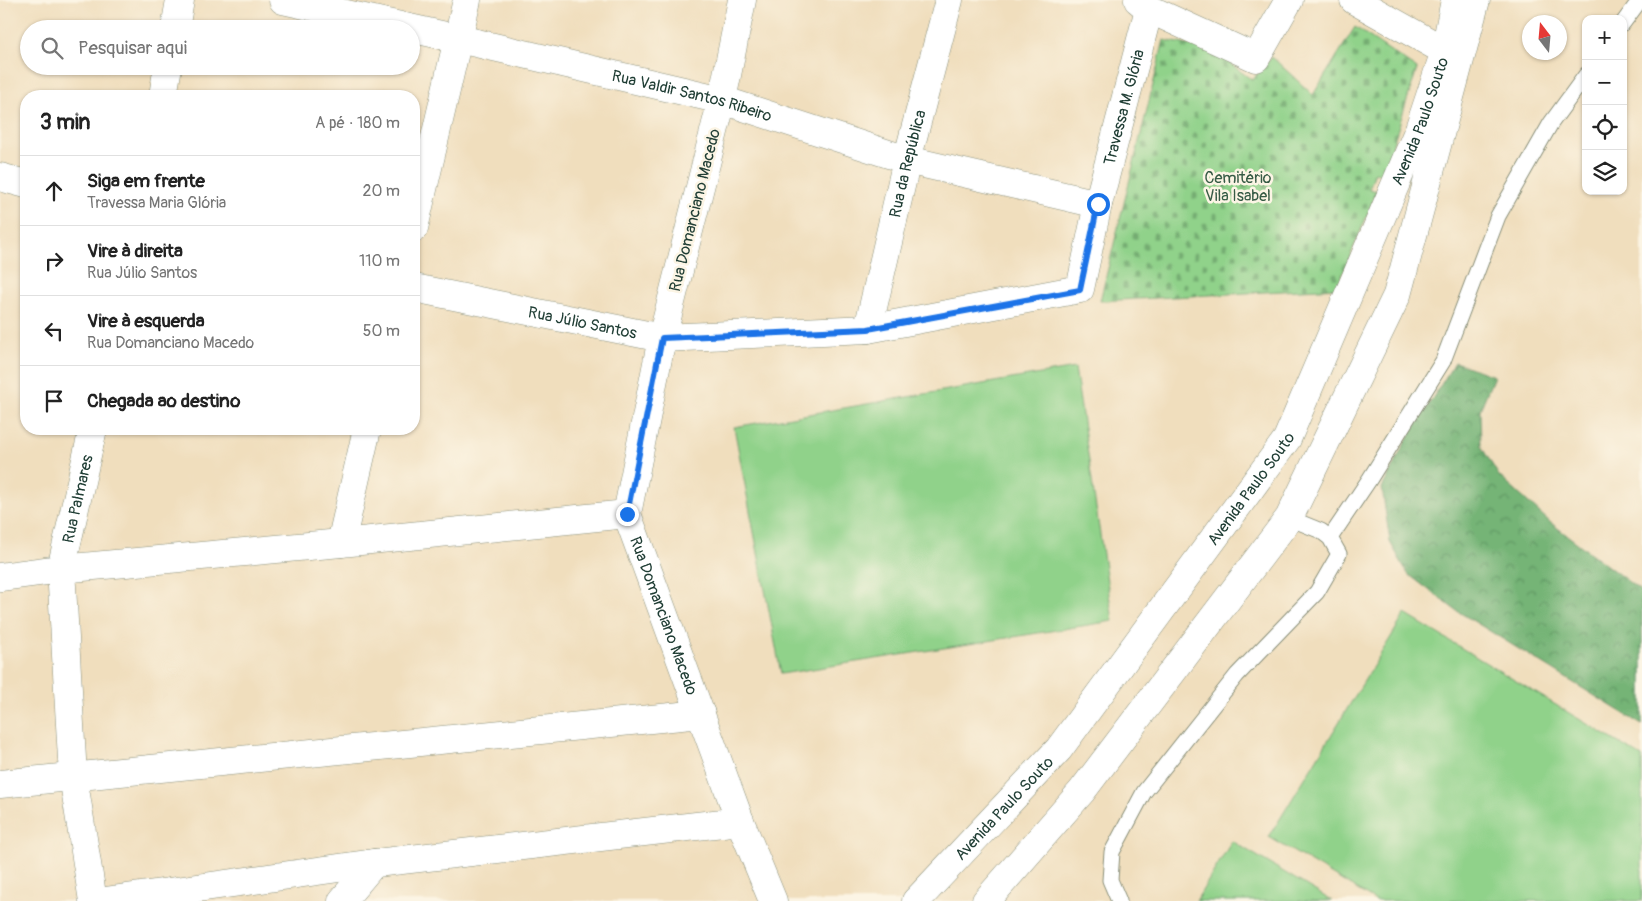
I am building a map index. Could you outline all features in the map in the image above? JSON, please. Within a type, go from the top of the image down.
[{"type":"street","points":[[177,20],[180,0]]},
{"type":"street","name":"Rua Valdir Santos Ribeiro","points":[[283,0],[373,20]]},
{"type":"street","points":[[420,203],[467,0]]},
{"type":"street","name":"Rua Domanciano Macedo","points":[[742,0],[722,100],[662,338],[627,514],[740,821],[772,901]]},
{"type":"street","name":"Rua da República","points":[[868,329],[907,160],[948,0]]},
{"type":"street","points":[[1144,5],[1256,58],[1289,0]]},
{"type":"street","points":[[1354,0],[1446,51]]},
{"type":"street","name":"Avenida Paulo Souto","points":[[916,901],[1059,749],[1287,440],[1419,129],[1446,51],[1456,0]]},
{"type":"street","name":"Avenida Paulo Souto","points":[[986,901],[1082,791],[1290,518],[1397,294],[1476,0]]},
{"type":"street","name":"Travessa M. Glória","points":[[1080,290],[1144,5]]},
{"type":"street","name":"Rua Valdir Santos Ribeiro","points":[[420,30],[722,100],[907,160],[1098,204]]},
{"type":"street","points":[[164,90],[166,75]]},
{"type":"street","points":[[0,178],[20,183]]},
{"type":"street","name":"Rua Júlio Santos","points":[[420,289],[662,338],[868,329],[1080,290]]},
{"type":"street","name":"Rua Palmares","points":[[93,435],[61,569],[73,776],[93,901]]},
{"type":"street","points":[[341,543],[366,435]]},
{"type":"street","points":[[0,577],[61,569],[627,514]]},
{"type":"street","points":[[0,784],[701,714]]},
{"type":"street","points":[[105,901],[374,863],[740,821]]},
{"type":"street","points":[[342,901],[374,863]]},
{"type":"lane","points":[[1627,18],[1640,0]]},
{"type":"lane","points":[[1330,538],[1369,480],[1443,360],[1498,216],[1551,123],[1582,80]]},
{"type":"lane","points":[[1119,901],[1110,880],[1112,852],[1144,792],[1236,675],[1317,592],[1339,554],[1330,538],[1290,518]]},
{"type":"green space","name":"Cemitério Vila Isabel","points":[[1355,27],[1417,69],[1383,175],[1375,172],[1369,189],[1377,191],[1337,288],[1100,301],[1164,40],[1212,50],[1252,80],[1272,57],[1313,95]]},
{"type":"green space","points":[[1455,362],[1494,376],[1480,410],[1481,446],[1499,476],[1551,523],[1642,592],[1642,725],[1454,609],[1408,574],[1390,542],[1382,488],[1406,441]]},
{"type":"green space","points":[[1075,368],[1113,621],[781,674],[734,427]]},
{"type":"green space","points":[[1405,614],[1642,757],[1642,901],[1376,901],[1269,837]]},
{"type":"green space","points":[[1232,841],[1332,901],[1196,901]]},
{"type":"route","points":[[627,514],[662,338],[868,329],[1080,290],[1098,204]]}]
